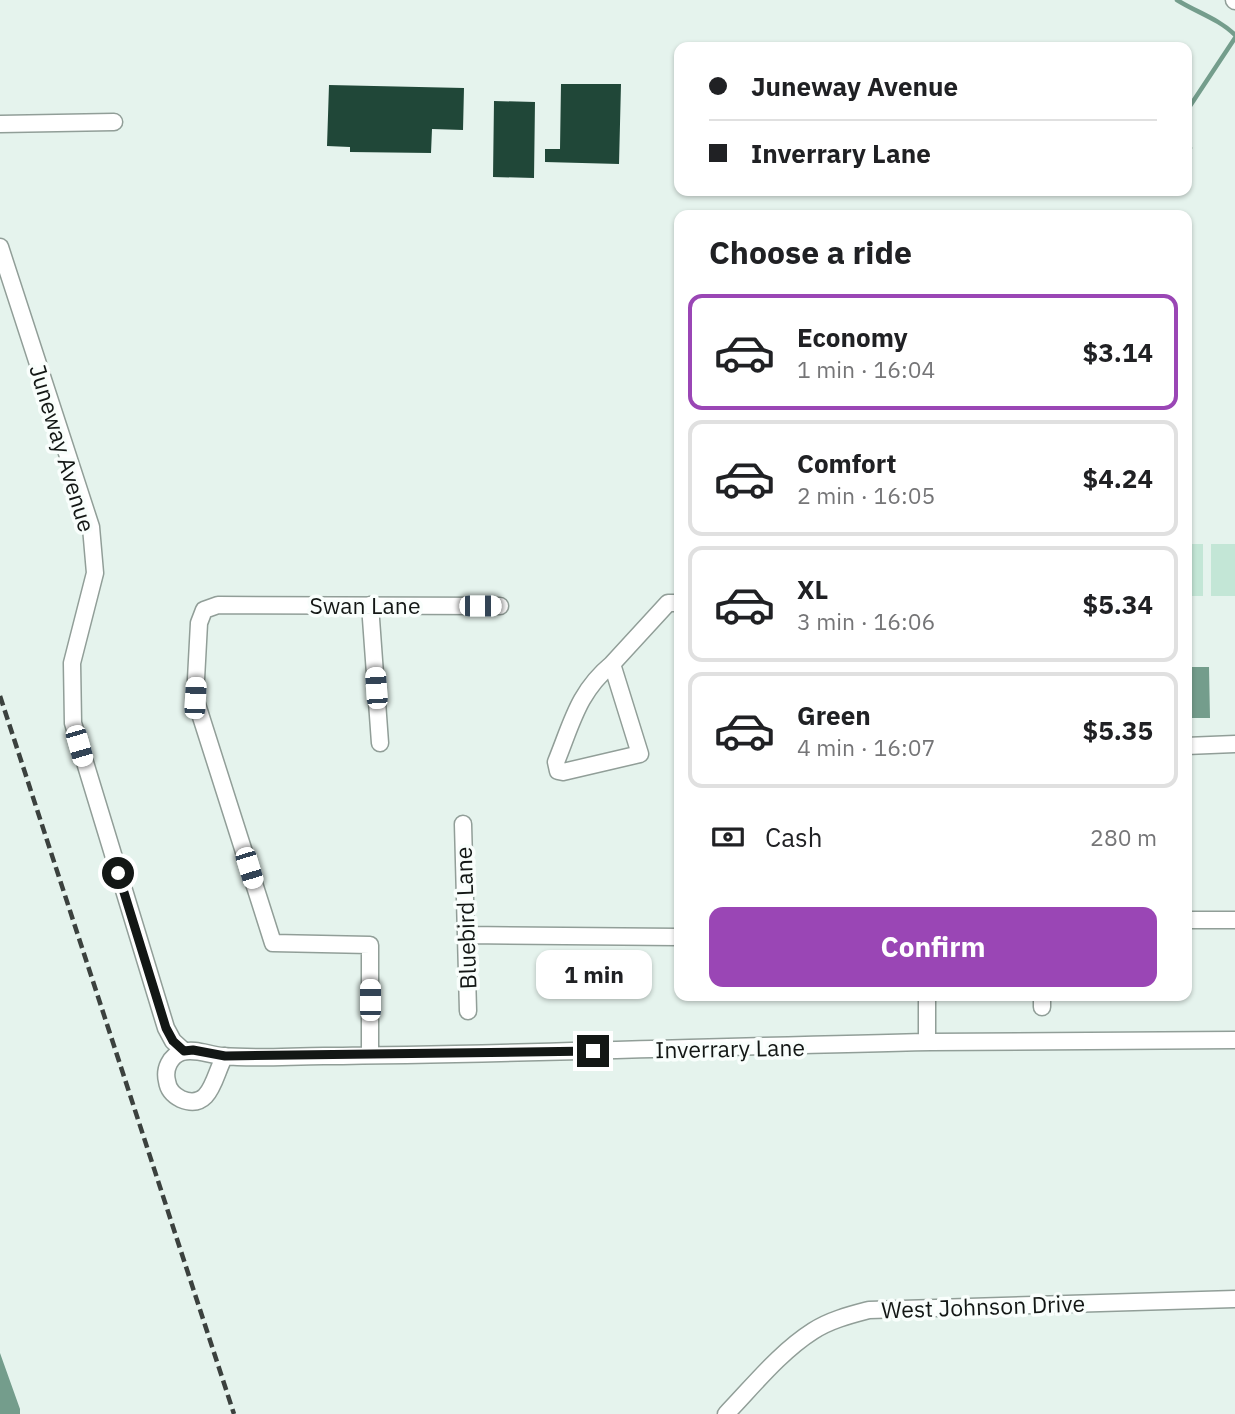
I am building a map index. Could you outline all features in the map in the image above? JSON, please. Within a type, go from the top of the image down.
[{"type":"street","points":[[0,124],[114,122]]},
{"type":"street","name":"Juneway Avenue","points":[[0,247],[91,527],[94,573],[72,663],[73,723],[166,1028],[173,1041],[184,1051]]},
{"type":"street","points":[[612,664],[640,754],[558,771],[556,762],[583,695],[595,678],[612,664],[668,603],[674,603]]},
{"type":"street","name":"Swan Lane","points":[[370,1055],[370,945],[273,943],[195,698],[199,624],[204,610],[218,605],[500,606]]},
{"type":"street","points":[[370,605],[380,743]]},
{"type":"street","points":[[1192,746],[1235,744]]},
{"type":"street","name":"Bluebird Lane","points":[[463,824],[468,1011]]},
{"type":"street","points":[[1192,920],[1235,920]]},
{"type":"street","points":[[466,935],[674,937]]},
{"type":"street","points":[[927,1001],[927,1042]]},
{"type":"street","name":"Inverrary Lane","points":[[184,1051],[225,1056],[370,1055],[927,1042],[1235,1040]]},
{"type":"street","points":[[184,1051],[170,1061],[166,1076],[168,1087],[173,1094],[190,1101],[202,1098],[214,1087],[219,1066],[225,1056]]},
{"type":"street","name":"West Johnson Drive","points":[[726,1414],[791,1348],[814,1330],[838,1318],[869,1310],[1235,1299]]},
{"type":"shaded area","points":[[1192,544],[1203,544],[1203,596],[1192,596]]},
{"type":"shaded area","points":[[1211,544],[1235,544],[1235,596],[1211,596]]},
{"type":"shaded area","points":[[1192,667],[1209,667],[1210,718],[1192,718]]},
{"type":"shaded area","points":[[0,1353],[20,1409],[20,1414],[0,1414]]},
{"type":"building","points":[[561,84],[621,84],[619,164],[545,162],[545,149],[560,149]]},
{"type":"building","points":[[329,85],[464,88],[463,130],[432,129],[431,153],[350,152],[350,147],[327,146]]},
{"type":"building","points":[[494,101],[535,102],[534,178],[493,177]]},
{"type":"waterway","points":[[1177,0],[1215,20],[1235,35]]},
{"type":"waterway","points":[[1192,103],[1235,38]]},
{"type":"railway","points":[[0,696],[234,1414]]},
{"type":"route","points":[[118,873],[166,1028],[173,1041],[184,1051],[225,1056],[593,1051]]}]
